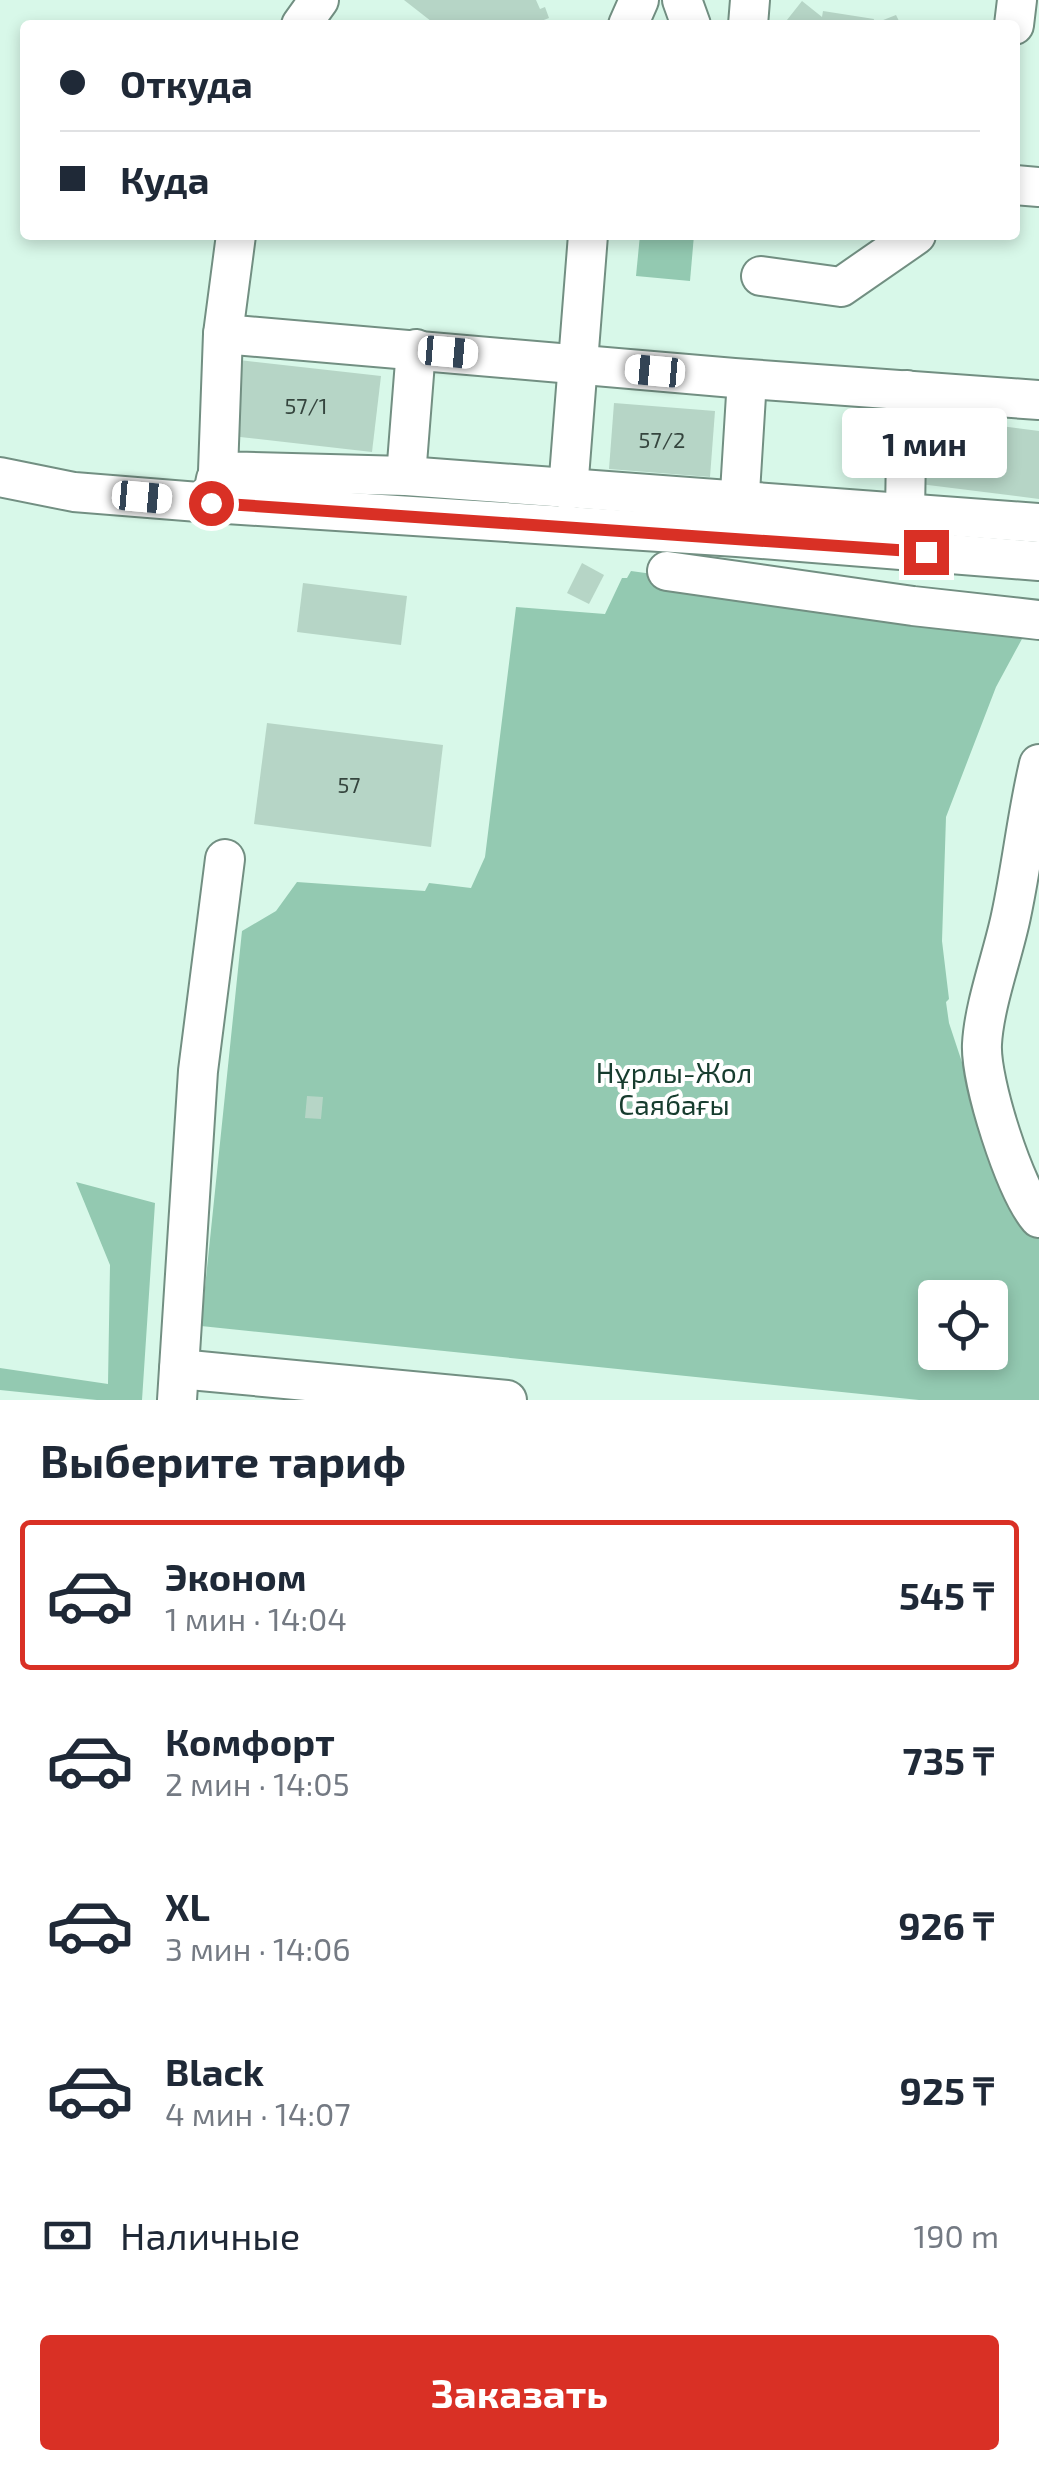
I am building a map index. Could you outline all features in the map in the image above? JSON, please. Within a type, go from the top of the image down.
[{"type":"lane","points":[[215,487],[223,334],[235,240]]},
{"type":"lane","points":[[568,490],[588,240]]},
{"type":"lane","points":[[761,276],[840,287],[909,240]]},
{"type":"lane","points":[[223,334],[1039,400]]},
{"type":"lane","points":[[406,476],[416,350]]},
{"type":"lane","points":[[738,520],[747,379]]},
{"type":"lane","points":[[904,514],[907,390]]},
{"type":"lane","points":[[0,477],[74,492],[406,476],[568,490],[738,520],[1039,561]]},
{"type":"lane","points":[[215,487],[738,520],[904,514],[1039,524]]},
{"type":"lane","points":[[666,571],[1039,620]]},
{"type":"lane","points":[[1039,764],[1012,913],[982,1040],[982,1056],[986,1086],[1027,1204],[1039,1218]]},
{"type":"lane","points":[[225,859],[198,1072],[178,1384],[507,1400]]},
{"type":"green space","points":[[640,240],[694,240],[690,281],[636,276]]},
{"type":"green space","name":"Нұрлы-Жол Саябағы","points":[[631,571],[1029,626],[996,687],[946,817],[942,941],[949,1023],[991,1150],[1039,1233],[1039,1400],[919,1400],[201,1326],[242,931],[276,911],[297,882],[425,891],[429,883],[471,888],[485,857],[516,607],[605,614],[622,578],[627,578]]},
{"type":"green space","points":[[76,1182],[155,1203],[142,1400],[97,1400],[0,1390],[0,1368],[108,1384],[110,1265]]},
{"type":"building","points":[[404,0],[536,0],[540,9],[545,7],[549,18],[544,20],[430,20]]},
{"type":"building","points":[[802,1],[822,17],[823,11],[874,19],[874,20],[787,20]]},
{"type":"building","points":[[239,360],[381,376],[372,452],[231,436]]},
{"type":"building","points":[[614,403],[715,411],[710,477],[609,469]]},
{"type":"building","points":[[921,416],[1039,431],[1039,499],[912,483]]},
{"type":"building","points":[[582,563],[604,575],[589,604],[567,593]]},
{"type":"building","points":[[303,583],[407,596],[401,645],[297,632]]},
{"type":"building","points":[[267,723],[443,745],[431,847],[254,824]]},
{"type":"building","points":[[307,1096],[323,1097],[321,1119],[305,1118]]},
{"type":"route","points":[[211,503],[926,552]]}]
